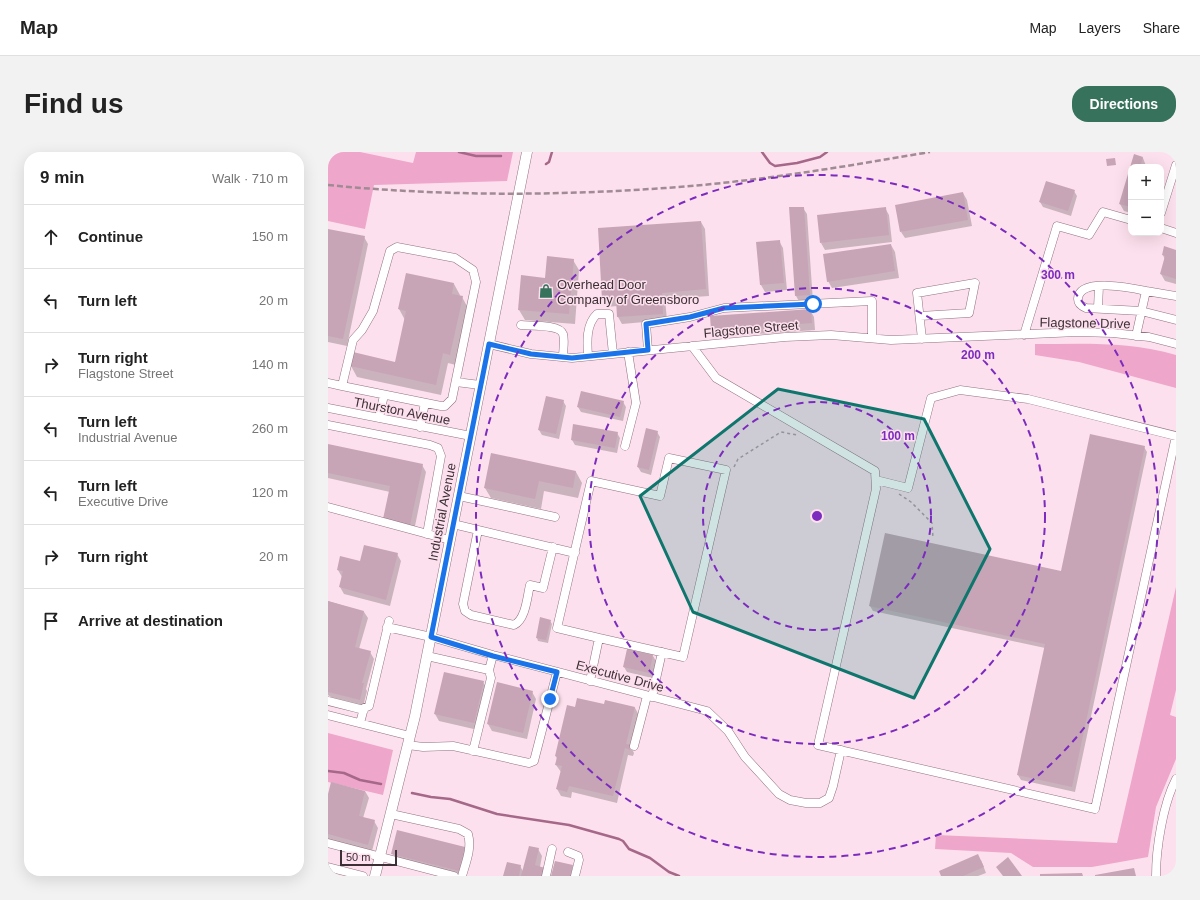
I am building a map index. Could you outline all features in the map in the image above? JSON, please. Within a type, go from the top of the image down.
[{"type":"main road","name":"Industrial Avenue","points":[[375,876],[409,741],[431,637],[527,152]]},
{"type":"street","points":[[1164,203],[1176,165]]},
{"type":"street","points":[[1021,335],[1057,226],[1089,235],[1102,212],[1128,219]]},
{"type":"street","points":[[1164,229],[1176,233]]},
{"type":"street","points":[[328,383],[342,386],[384,395],[445,406],[452,399],[456,382],[476,282],[473,270],[455,258],[397,247],[390,251],[373,311],[362,330],[353,340],[342,386]]},
{"type":"street","points":[[920,316],[969,312],[975,283],[918,293],[920,316],[922,339]]},
{"type":"street","points":[[1098,308],[1099,286]]},
{"type":"street","points":[[1176,296],[1120,286],[1099,286],[1084,289],[1078,297],[1079,304],[1083,307],[1141,311],[1176,320]]},
{"type":"street","points":[[1136,336],[1146,291]]},
{"type":"street","points":[[648,350],[646,324],[690,317],[724,308],[798,304],[872,301],[872,338]]},
{"type":"street","points":[[588,356],[587,338],[591,320],[597,314],[602,313],[609,314],[613,354]]},
{"type":"street","points":[[521,325],[552,327],[559,329],[563,334],[562,357]]},
{"type":"street","name":"Flagstone Drive","points":[[1021,335],[1077,332],[1113,333],[1149,337],[1176,344]]},
{"type":"street","name":"Flagstone Street","points":[[489,344],[531,354],[572,358],[785,337],[831,335],[891,340],[1021,335]]},
{"type":"street","points":[[692,346],[716,378],[875,472],[876,489],[818,745],[1095,809],[1176,436],[1028,399],[960,390],[930,398],[908,488],[876,480]]},
{"type":"street","points":[[625,446],[636,403],[628,352]]},
{"type":"street","points":[[456,382],[480,386]]},
{"type":"street","points":[[379,418],[384,395]]},
{"type":"street","points":[[420,427],[425,403]]},
{"type":"street","name":"Thurston Avenue","points":[[328,408],[471,436]]},
{"type":"street","points":[[328,425],[430,445],[438,448],[441,456],[427,534]]},
{"type":"street","points":[[669,458],[726,470],[683,657],[599,638],[557,628],[591,481],[660,496],[669,458]]},
{"type":"street","points":[[459,496],[555,517]]},
{"type":"street","points":[[328,507],[450,540]]},
{"type":"street","points":[[453,524],[574,552]]},
{"type":"street","points":[[478,530],[463,604],[465,611],[471,615],[514,626],[519,623],[522,617],[530,585],[543,588],[553,547]]},
{"type":"street","name":"Executive Drive","points":[[364,710],[369,706],[388,624],[493,656],[707,711],[728,730],[745,757],[779,794],[790,800],[806,803],[820,803],[829,798],[841,750]]},
{"type":"street","points":[[590,681],[599,638]]},
{"type":"street","points":[[634,746],[662,652]]},
{"type":"street","points":[[427,656],[489,670]]},
{"type":"street","points":[[473,751],[491,678],[489,670],[493,656]]},
{"type":"street","points":[[328,715],[360,723],[423,747],[453,746],[529,763],[534,761],[557,672]]},
{"type":"street","points":[[328,701],[364,710],[360,723]]},
{"type":"street","points":[[1156,876],[1156,856],[1163,816],[1176,779]]},
{"type":"street","points":[[391,814],[459,829],[468,834],[470,840],[469,849],[462,876]]},
{"type":"street","points":[[328,843],[454,876]]},
{"type":"street","points":[[546,876],[552,849]]},
{"type":"street","points":[[568,852],[578,856],[579,860],[575,876]]},
{"type":"street","points":[[328,866],[363,876]]},
{"type":"path","points":[[733,469],[738,459],[781,432],[801,436]]},
{"type":"path","points":[[898,494],[911,502],[932,523],[933,538]]},
{"type":"highlighted area","points":[[778,389],[924,419],[990,549],[914,698],[693,612],[640,496]]},
{"type":"shaded area","points":[[328,152],[360,152],[413,163],[416,152],[513,152],[507,181],[374,185],[365,229],[328,221]]},
{"type":"shaded area","points":[[1035,344],[1124,345],[1141,347],[1176,355],[1176,388],[1079,362],[1035,355]]},
{"type":"shaded area","points":[[1176,587],[1176,690],[1170,715],[1176,717],[1176,759],[1156,807],[1148,857],[1092,867],[1033,867],[1011,853],[935,849],[936,835],[1117,843]]},
{"type":"shaded area","points":[[328,733],[393,750],[383,795],[328,782]]},
{"type":"building","points":[[1134,154],[1143,157],[1141,164],[1131,164]]},
{"type":"building","points":[[1115,158],[1116,165],[1107,166],[1106,159]]},
{"type":"building","points":[[1128,174],[1128,206],[1119,204]]},
{"type":"building","points":[[1046,181],[1075,190],[1068,211],[1039,202]]},
{"type":"building","points":[[963,192],[968,220],[900,232],[895,205]]},
{"type":"building","points":[[789,207],[804,207],[810,295],[795,296]]},
{"type":"building","points":[[886,207],[889,235],[820,243],[817,215]]},
{"type":"building","points":[[701,221],[706,289],[662,293],[663,314],[617,317],[616,299],[602,300],[598,228]]},
{"type":"building","points":[[328,229],[365,236],[343,339],[328,336]]},
{"type":"building","points":[[780,240],[784,283],[760,285],[756,242]]},
{"type":"building","points":[[891,244],[895,271],[827,282],[823,254]]},
{"type":"building","points":[[1164,246],[1176,250],[1176,279],[1160,274],[1165,256],[1162,255]]},
{"type":"building","points":[[547,256],[574,259],[569,314],[518,310],[521,275],[545,278]]},
{"type":"building","points":[[406,273],[454,283],[452,294],[463,296],[450,355],[443,353],[436,385],[350,366],[353,352],[395,362],[406,311],[398,309]]},
{"type":"building","points":[[811,309],[812,323],[711,330],[710,316]]},
{"type":"building","points":[[581,391],[624,401],[620,417],[577,407]]},
{"type":"building","points":[[546,396],[564,400],[556,434],[538,430]]},
{"type":"building","points":[[573,424],[618,432],[615,448],[571,440]]},
{"type":"building","points":[[646,428],[658,431],[649,470],[637,467]]},
{"type":"building","points":[[1090,434],[1145,446],[1072,787],[1017,775],[1045,644],[869,606],[885,533],[1061,571]]},
{"type":"building","points":[[328,444],[423,464],[410,525],[383,519],[390,486],[328,473]]},
{"type":"building","points":[[491,453],[576,471],[573,488],[539,481],[535,499],[484,488]]},
{"type":"building","points":[[364,545],[398,553],[386,600],[339,587],[343,571],[337,570],[340,556],[360,561]]},
{"type":"building","points":[[328,601],[364,611],[355,647],[371,651],[362,683],[364,683],[360,700],[328,692]]},
{"type":"building","points":[[540,617],[551,620],[546,640],[536,638]]},
{"type":"building","points":[[627,649],[653,655],[649,673],[623,667]]},
{"type":"building","points":[[444,672],[484,681],[474,723],[434,714]]},
{"type":"building","points":[[497,682],[533,691],[523,733],[487,724]]},
{"type":"building","points":[[577,698],[604,704],[605,700],[635,707],[626,744],[631,745],[630,750],[625,748],[613,796],[569,786],[567,792],[556,789],[562,766],[555,765],[557,757],[555,756],[567,705],[575,707]]},
{"type":"building","points":[[331,782],[365,791],[359,816],[375,820],[368,845],[328,834],[328,794]]},
{"type":"building","points":[[397,830],[465,847],[459,871],[391,854]]},
{"type":"building","points":[[529,846],[539,848],[535,865],[545,868],[543,876],[521,876]]},
{"type":"building","points":[[978,854],[984,867],[963,876],[941,876],[939,871]]},
{"type":"building","points":[[1008,857],[1022,876],[1003,876],[996,867]]},
{"type":"building","points":[[555,861],[573,865],[571,876],[551,876]]},
{"type":"building","points":[[507,862],[521,865],[519,876],[503,876]]},
{"type":"building","points":[[1134,868],[1136,876],[1095,876],[1095,875]]},
{"type":"building","points":[[1082,873],[1083,876],[1040,876],[1040,874]]},
{"type":"waterway","points":[[459,152],[476,156],[501,156]]},
{"type":"waterway","points":[[546,164],[549,162],[552,152]]},
{"type":"waterway","points":[[762,152],[770,163],[775,166],[797,163],[820,157],[827,152]]},
{"type":"waterway","points":[[328,771],[344,773],[360,780],[381,784]]},
{"type":"waterway","points":[[412,793],[450,799],[497,814],[569,825],[619,839],[623,841],[629,849],[650,858],[669,872],[679,876]]},
{"type":"railway","points":[[328,185],[370,189],[496,194],[623,191],[765,178],[930,152]]},
{"type":"place","name":"Overhead Door Company of Greensboro","points":[[546,291]]},
{"type":"route","points":[[550,699],[557,672],[493,656],[431,637],[489,344],[531,354],[572,358],[648,350],[646,324],[700,315],[724,308],[813,304]]}]
